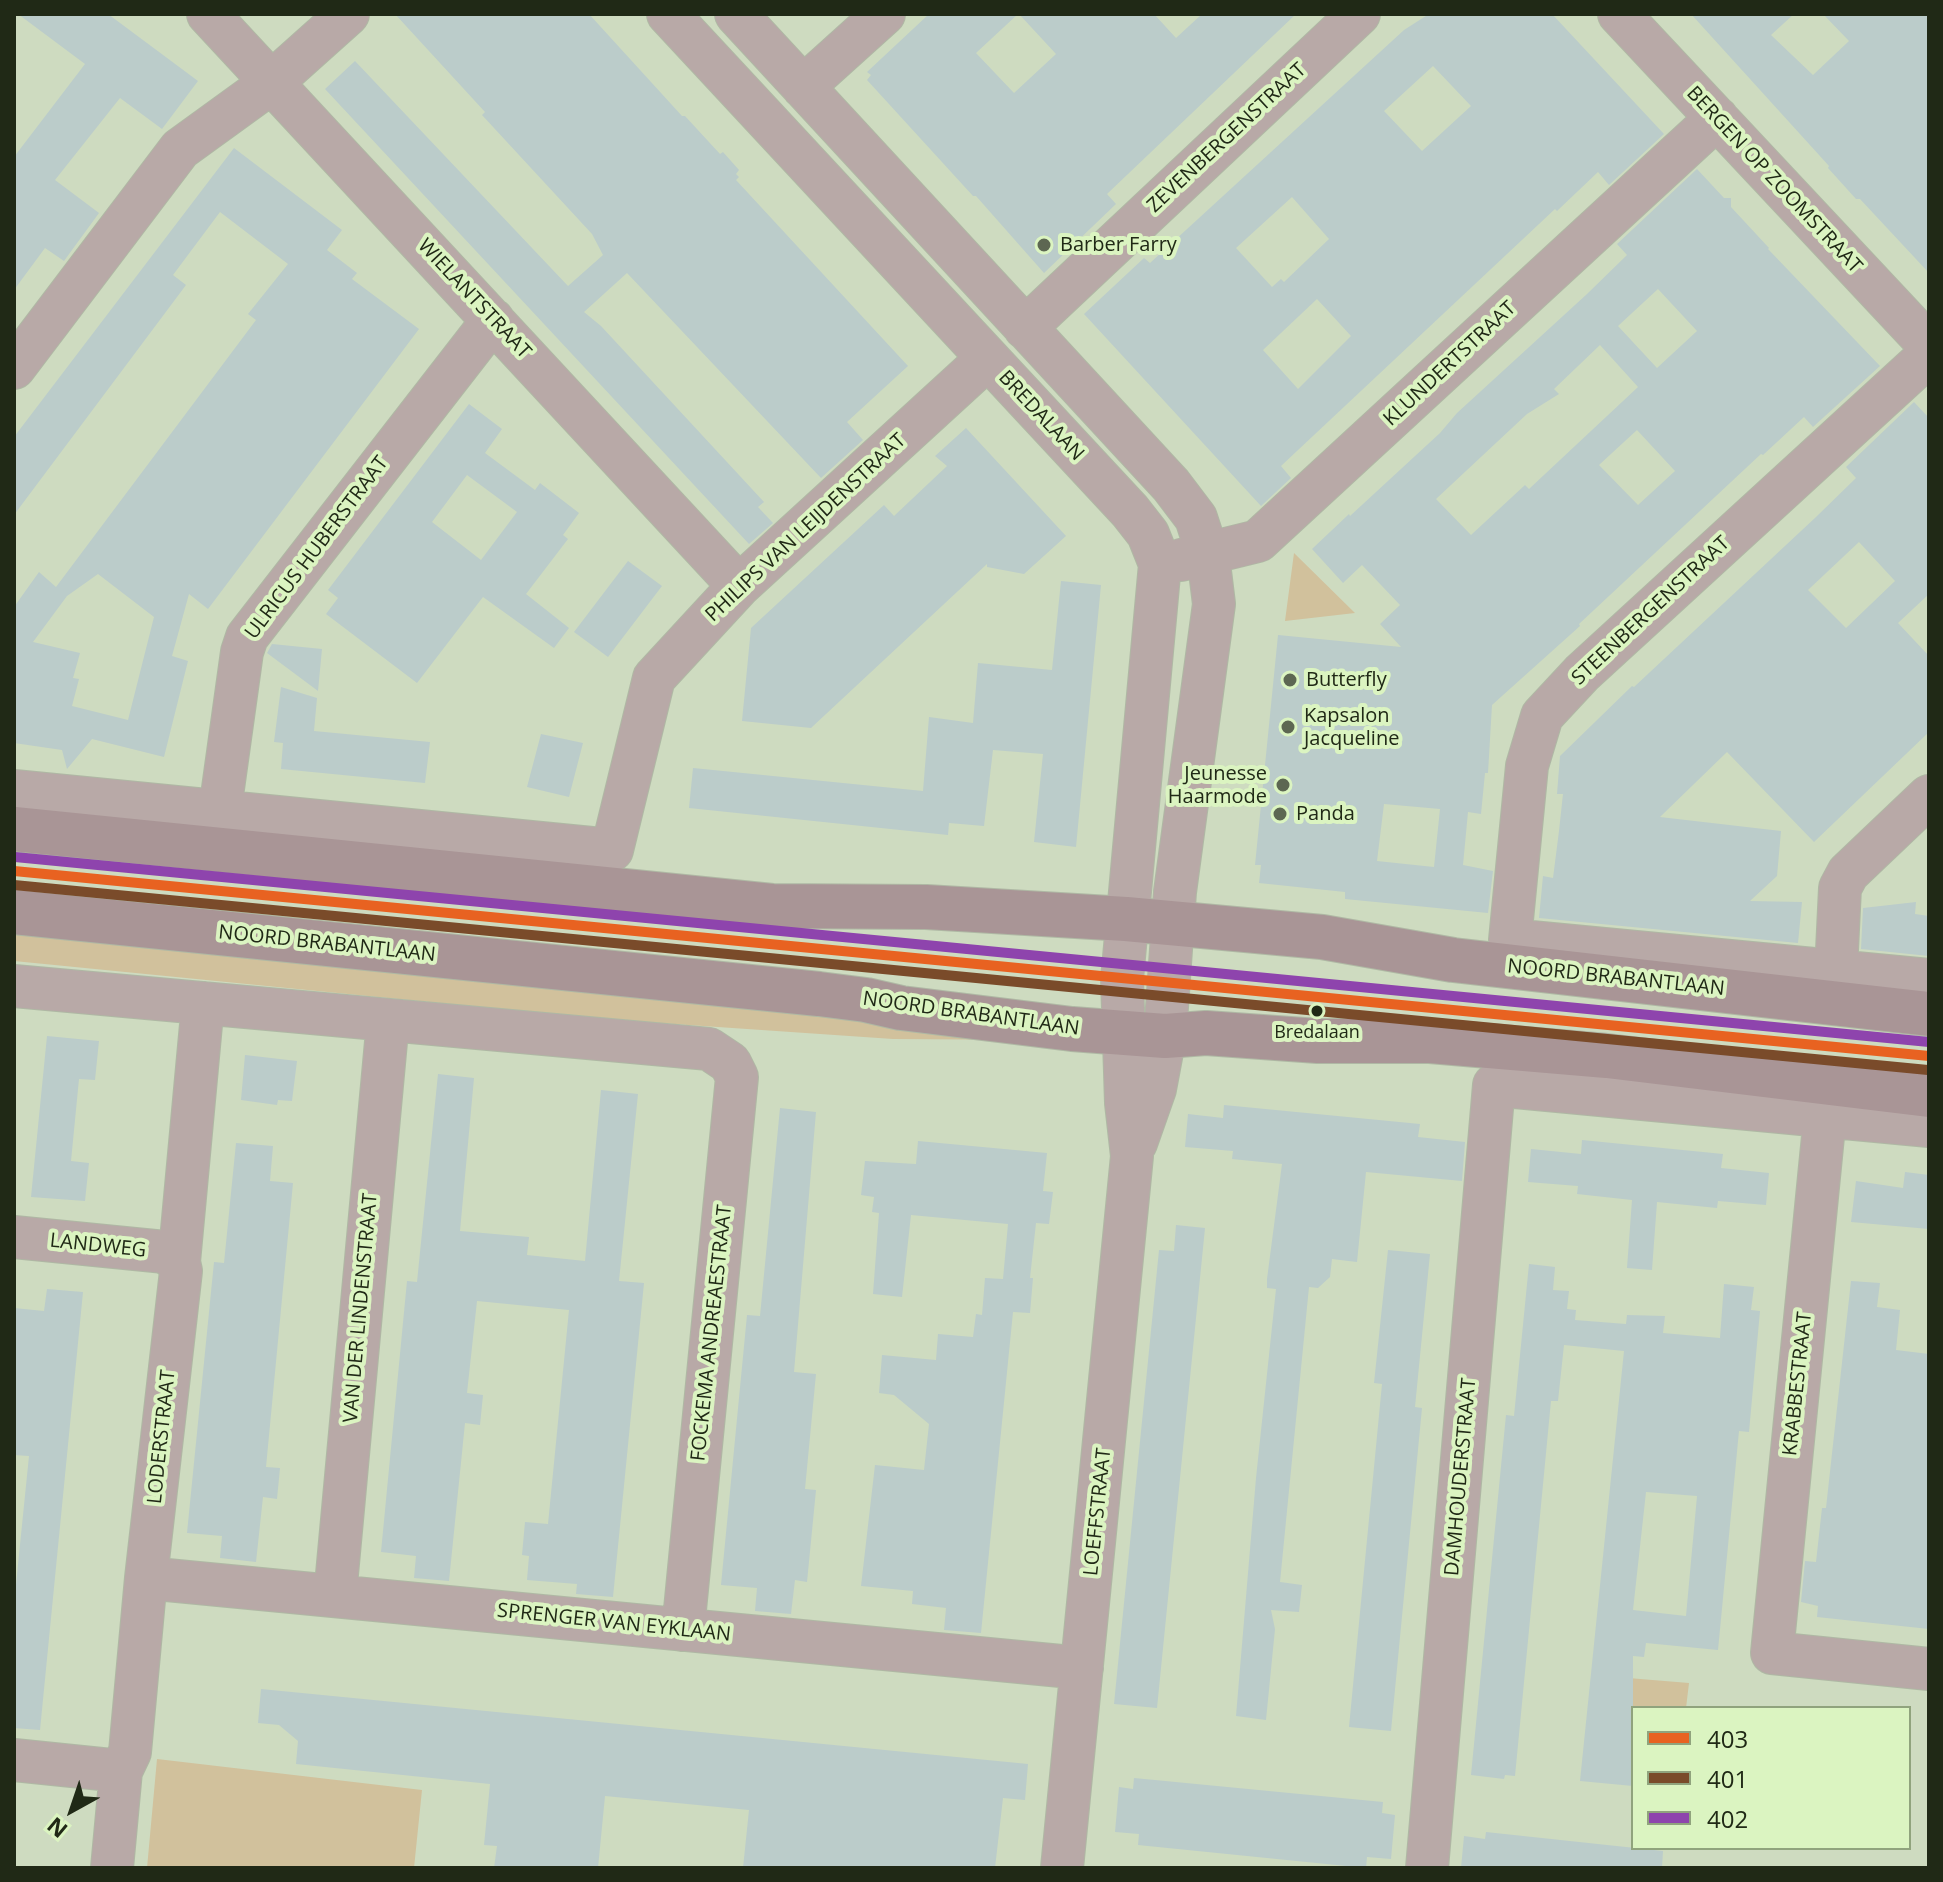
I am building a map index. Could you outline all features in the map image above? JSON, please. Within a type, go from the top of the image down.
[{"type":"main road","name":"NOORD BRABANTLAAN","points":[[14,829],[772,906],[926,907],[1126,919],[1322,937],[1453,960],[1929,1014]]},
{"type":"main road","name":"NOORD BRABANTLAAN","points":[[14,912],[819,994],[901,1008],[1145,1034],[1206,1033],[1318,1041],[1430,1041],[1607,1056],[1929,1095]]},
{"type":"street","name":"WIELANTSTRAAT","points":[[208,14],[739,586]]},
{"type":"street","points":[[14,368],[180,149],[271,83],[348,14]]},
{"type":"street","name":"BREDALAAN","points":[[668,14],[1130,511],[1148,534],[1160,564]]},
{"type":"street","points":[[736,14],[1171,485],[1196,518],[1208,555],[1214,604],[1171,925],[1170,983],[1145,1034]]},
{"type":"street","points":[[803,87],[884,14]]},
{"type":"street","name":"ZEVENBERGENSTRAAT","points":[[1025,328],[1359,14]]},
{"type":"street","name":"BERGEN OP ZOOMSTRAAT","points":[[1619,14],[1929,345]]},
{"type":"street","name":"KLUNDERTSTRAAT","points":[[1160,564],[1258,541],[1717,118]]},
{"type":"street","name":"ULRICUS HUBERSTRAAT","points":[[220,810],[242,652],[247,637],[493,320]]},
{"type":"street","name":"STEENBERGENSTRAAT","points":[[1510,940],[1527,766],[1542,716],[1582,673],[1929,355]]},
{"type":"street","name":"PHILIPS VAN LEIJDENSTRAAT","points":[[220,810],[612,850],[654,678],[739,586],[987,359]]},
{"type":"street","points":[[1145,1034],[1122,979],[1160,564]]},
{"type":"street","points":[[14,791],[220,810]]},
{"type":"street","points":[[1836,971],[1840,888],[1848,873],[1929,796]]},
{"type":"street","name":"NOORD BRABANTLAAN","points":[[1510,940],[1929,980]]},
{"type":"street","points":[[14,986],[388,1020]]},
{"type":"street","name":"LODERSTRAAT","points":[[112,1868],[121,1771],[130,1752],[146,1578],[181,1271],[179,1262],[203,1003]]},
{"type":"street","name":"FOCKEMA ANDREAESTRAAT","points":[[388,1020],[709,1049],[730,1063],[737,1077],[683,1630]]},
{"type":"street","name":"VAN DER LINDENSTRAAT","points":[[335,1596],[388,1020]]},
{"type":"street","name":"LOEFFSTRAAT","points":[[1062,1868],[1132,1156],[1155,1089],[1145,1034]]},
{"type":"street","name":"DAMHOUDERSTRAAT","points":[[1427,1868],[1494,1085],[1825,1116]]},
{"type":"street","points":[[1825,1116],[1929,1126]]},
{"type":"street","name":"KRABBESTRAAT","points":[[1825,1116],[1772,1653],[1929,1669]]},
{"type":"street","name":"LANDWEG","points":[[14,1237],[165,1252],[179,1262]]},
{"type":"street","name":"SPRENGER VAN EYKLAAN","points":[[146,1578],[1082,1668]]},
{"type":"street","points":[[14,1760],[121,1771]]},
{"type":"shaded area","points":[[1294,553],[1355,613],[1285,621]]},
{"type":"shaded area","points":[[14,922],[1044,1040],[893,1039],[601,1019],[14,961]]},
{"type":"shaded area","points":[[1616,1677],[1689,1683],[1686,1706],[1632,1706]]},
{"type":"shaded area","points":[[157,1759],[422,1790],[414,1868],[147,1868]]},
{"type":"building","points":[[18,14],[108,14],[198,81],[162,129],[120,98],[55,180],[99,213],[64,261],[45,248],[14,290],[14,157],[85,64]]},
{"type":"building","points":[[395,14],[589,14],[682,116],[720,154],[723,152],[739,170],[736,180],[908,366],[847,422],[863,440],[821,478],[627,273],[584,312],[601,326],[764,502],[758,507],[773,523],[749,544],[325,89],[355,61],[568,286],[603,255],[592,234],[482,115],[485,112]]},
{"type":"building","points":[[929,14],[1018,14],[976,53],[1014,93],[1056,54],[1019,14],[1154,14],[1176,38],[1202,14],[1296,14],[1107,194],[1116,204],[1044,273],[867,80],[871,75],[867,72]]},
{"type":"building","points":[[1429,14],[1552,14],[1664,134],[1609,185],[1598,172],[1557,211],[1555,209],[1281,466],[1291,478],[1261,506],[1084,314],[1144,258],[1150,263],[1404,30]],"holes":[[[1433,66],[1471,106],[1422,151],[1384,111]],[[1292,197],[1329,239],[1284,282],[1281,279],[1272,287],[1236,248]],[[1317,299],[1351,336],[1298,389],[1263,350]]]},
{"type":"building","points":[[1691,14],[1794,14],[1771,35],[1813,75],[1849,41],[1823,14],[1929,14],[1929,273],[1860,199],[1856,199]]},
{"type":"building","points":[[234,148],[342,230],[327,250],[357,273],[352,279],[419,329],[208,609],[189,594],[172,656],[188,661],[164,757],[92,739],[67,769],[62,750],[14,743],[14,607],[39,572],[56,587],[256,320],[248,314],[288,264],[220,212],[173,275],[186,285],[14,515],[14,437]],"holes":[[[98,574],[154,617],[128,720],[72,706],[79,679],[73,678],[80,653],[33,642],[67,596]]]},
{"type":"building","points":[[1697,169],[1724,198],[1731,198],[1731,207],[1768,249],[1880,366],[1813,427],[1804,417],[1761,454],[1492,705],[1488,773],[1485,773],[1481,814],[1468,812],[1463,865],[1493,871],[1488,913],[1345,899],[1345,892],[1259,883],[1261,865],[1255,865],[1278,635],[1401,647],[1380,624],[1400,605],[1362,565],[1343,583],[1312,549],[1440,433],[1457,413],[1627,255],[1617,244]],"holes":[[[1658,289],[1697,331],[1657,368],[1618,326]],[[1600,345],[1638,387],[1529,489],[1525,485],[1471,535],[1436,499],[1527,414],[1559,394],[1554,389]],[[1637,430],[1675,471],[1638,505],[1599,465]],[[1384,804],[1440,809],[1434,867],[1377,861]]]},
{"type":"building","points":[[1914,402],[1929,418],[1929,594],[1898,623],[1929,656],[1929,732],[1814,842],[1727,752],[1660,817],[1781,831],[1777,876],[1750,901],[1802,902],[1798,943],[1539,918],[1543,876],[1553,878],[1563,794],[1557,794],[1560,756],[1856,478],[1846,467]],"holes":[[[1859,542],[1895,581],[1846,628],[1808,590]]]},
{"type":"building","points":[[469,404],[502,429],[485,453],[535,490],[540,483],[579,513],[563,535],[568,539],[526,594],[569,628],[554,648],[483,597],[417,683],[326,614],[338,598],[328,590]],"holes":[[[467,475],[517,512],[481,560],[432,522]]]},
{"type":"building","points":[[966,428],[1066,536],[1024,574],[987,567],[987,564],[811,728],[742,721],[751,628],[884,505],[894,516],[947,466],[935,456]]},
{"type":"building","points":[[628,561],[662,586],[608,657],[574,632]]},
{"type":"building","points":[[1061,581],[1101,585],[1076,847],[1034,842],[1043,754],[993,750],[984,826],[949,823],[948,835],[689,808],[693,768],[923,791],[929,717],[973,723],[978,663],[1052,670]]},
{"type":"building","points":[[272,644],[322,649],[318,691],[267,653]]},
{"type":"building","points":[[281,687],[317,698],[314,731],[430,742],[425,783],[281,769],[283,743],[274,742]]},
{"type":"building","points":[[541,734],[583,743],[569,797],[527,787]]},
{"type":"building","points":[[1916,902],[1915,914],[1929,916],[1929,956],[1861,949],[1863,908]]},
{"type":"building","points":[[47,1036],[99,1041],[95,1080],[79,1079],[71,1161],[89,1163],[85,1201],[31,1197]]},
{"type":"building","points":[[245,1055],[297,1061],[292,1101],[278,1100],[277,1105],[241,1100]]},
{"type":"building","points":[[438,1074],[474,1078],[460,1231],[529,1237],[527,1255],[585,1261],[601,1090],[638,1094],[619,1281],[644,1283],[613,1597],[576,1594],[577,1584],[527,1580],[529,1556],[522,1555],[525,1522],[548,1524],[569,1310],[477,1301],[467,1393],[483,1395],[480,1425],[465,1423],[449,1581],[414,1578],[416,1556],[381,1552],[407,1281],[417,1282]]},
{"type":"building","points":[[1224,1105],[1420,1124],[1418,1137],[1465,1142],[1462,1181],[1366,1172],[1357,1262],[1332,1259],[1330,1277],[1318,1288],[1309,1287],[1280,1582],[1302,1585],[1299,1612],[1271,1610],[1275,1629],[1266,1720],[1236,1716],[1276,1289],[1267,1288],[1267,1279],[1282,1164],[1232,1159],[1233,1151],[1185,1147],[1188,1114],[1223,1118]]},
{"type":"building","points":[[780,1108],[816,1112],[794,1372],[816,1374],[805,1489],[816,1490],[807,1582],[795,1580],[791,1614],[755,1611],[757,1588],[721,1585],[747,1315],[760,1316]]},
{"type":"building","points":[[1582,1140],[1723,1154],[1721,1168],[1769,1173],[1766,1205],[1718,1201],[1717,1208],[1657,1202],[1652,1270],[1627,1268],[1632,1200],[1577,1194],[1578,1186],[1528,1182],[1531,1149],[1581,1154]]},
{"type":"building","points":[[918,1141],[1047,1153],[1043,1191],[1053,1192],[1049,1224],[1036,1223],[1030,1313],[1013,1312],[981,1633],[944,1630],[946,1608],[912,1604],[913,1591],[861,1586],[875,1465],[924,1470],[929,1424],[894,1395],[879,1393],[882,1355],[936,1360],[938,1334],[973,1337],[976,1314],[982,1315],[985,1278],[1003,1279],[1008,1224],[911,1215],[902,1297],[873,1294],[879,1213],[872,1212],[874,1197],[861,1195],[865,1161],[916,1164]]},
{"type":"building","points":[[236,1143],[273,1146],[270,1181],[293,1183],[266,1467],[280,1468],[277,1499],[263,1497],[256,1562],[220,1558],[222,1536],[187,1533],[214,1262],[224,1263]]},
{"type":"building","points":[[1905,1172],[1929,1175],[1929,1229],[1851,1222],[1856,1181],[1903,1188]]},
{"type":"building","points":[[1176,1225],[1205,1228],[1157,1708],[1114,1704],[1159,1250],[1174,1251]]},
{"type":"building","points":[[1388,1250],[1430,1254],[1415,1407],[1422,1408],[1391,1731],[1349,1727],[1382,1384],[1374,1383]]},
{"type":"building","points":[[1529,1264],[1555,1267],[1553,1290],[1569,1291],[1567,1309],[1576,1310],[1575,1320],[1626,1324],[1627,1315],[1665,1316],[1663,1333],[1720,1338],[1724,1284],[1754,1287],[1751,1310],[1760,1311],[1749,1432],[1739,1431],[1718,1650],[1646,1643],[1644,1657],[1633,1656],[1631,1786],[1580,1781],[1624,1351],[1564,1345],[1558,1401],[1551,1401],[1515,1776],[1505,1775],[1504,1779],[1471,1775],[1506,1415],[1514,1416]],"holes":[[[1646,1492],[1697,1496],[1686,1616],[1633,1610]]]},
{"type":"building","points":[[1851,1281],[1880,1283],[1877,1307],[1900,1310],[1896,1350],[1929,1354],[1929,1629],[1817,1617],[1818,1606],[1801,1602],[1805,1561],[1816,1562],[1822,1508],[1826,1508]]},
{"type":"building","points":[[47,1289],[83,1292],[40,1730],[14,1728],[14,1604],[29,1456],[14,1455],[14,1308],[44,1311]]},
{"type":"building","points":[[261,1689],[1028,1764],[1025,1800],[1003,1798],[995,1868],[743,1868],[749,1810],[605,1796],[598,1868],[494,1868],[497,1846],[484,1845],[490,1784],[296,1764],[298,1741],[279,1725],[258,1723]]},
{"type":"building","points":[[1134,1778],[1383,1802],[1382,1813],[1395,1815],[1391,1859],[1367,1857],[1366,1868],[1138,1845],[1139,1834],[1115,1832],[1119,1787],[1133,1789]]},
{"type":"building","points":[[1486,1832],[1631,1848],[1631,1850],[1663,1851],[1662,1868],[1461,1868],[1464,1836],[1485,1839]]},
{"type":"transit line","name":"402","points":[[15,857],[1929,1042]]},
{"type":"transit line","name":"403","points":[[14,871],[1929,1056]]},
{"type":"transit line","name":"401","points":[[14,885],[1928,1070]]},
{"type":"place","name":"Barber Farry","points":[[1044,245]]},
{"type":"place","name":"Butterfly","points":[[1290,680]]},
{"type":"place","name":"Kapsalon Jacqueline","points":[[1288,727]]},
{"type":"place","name":"Jeunesse Haarmode","points":[[1283,785]]},
{"type":"place","name":"Panda","points":[[1280,814]]},
{"type":"place","name":"Bredalaan","points":[[1317,1011]]}]
